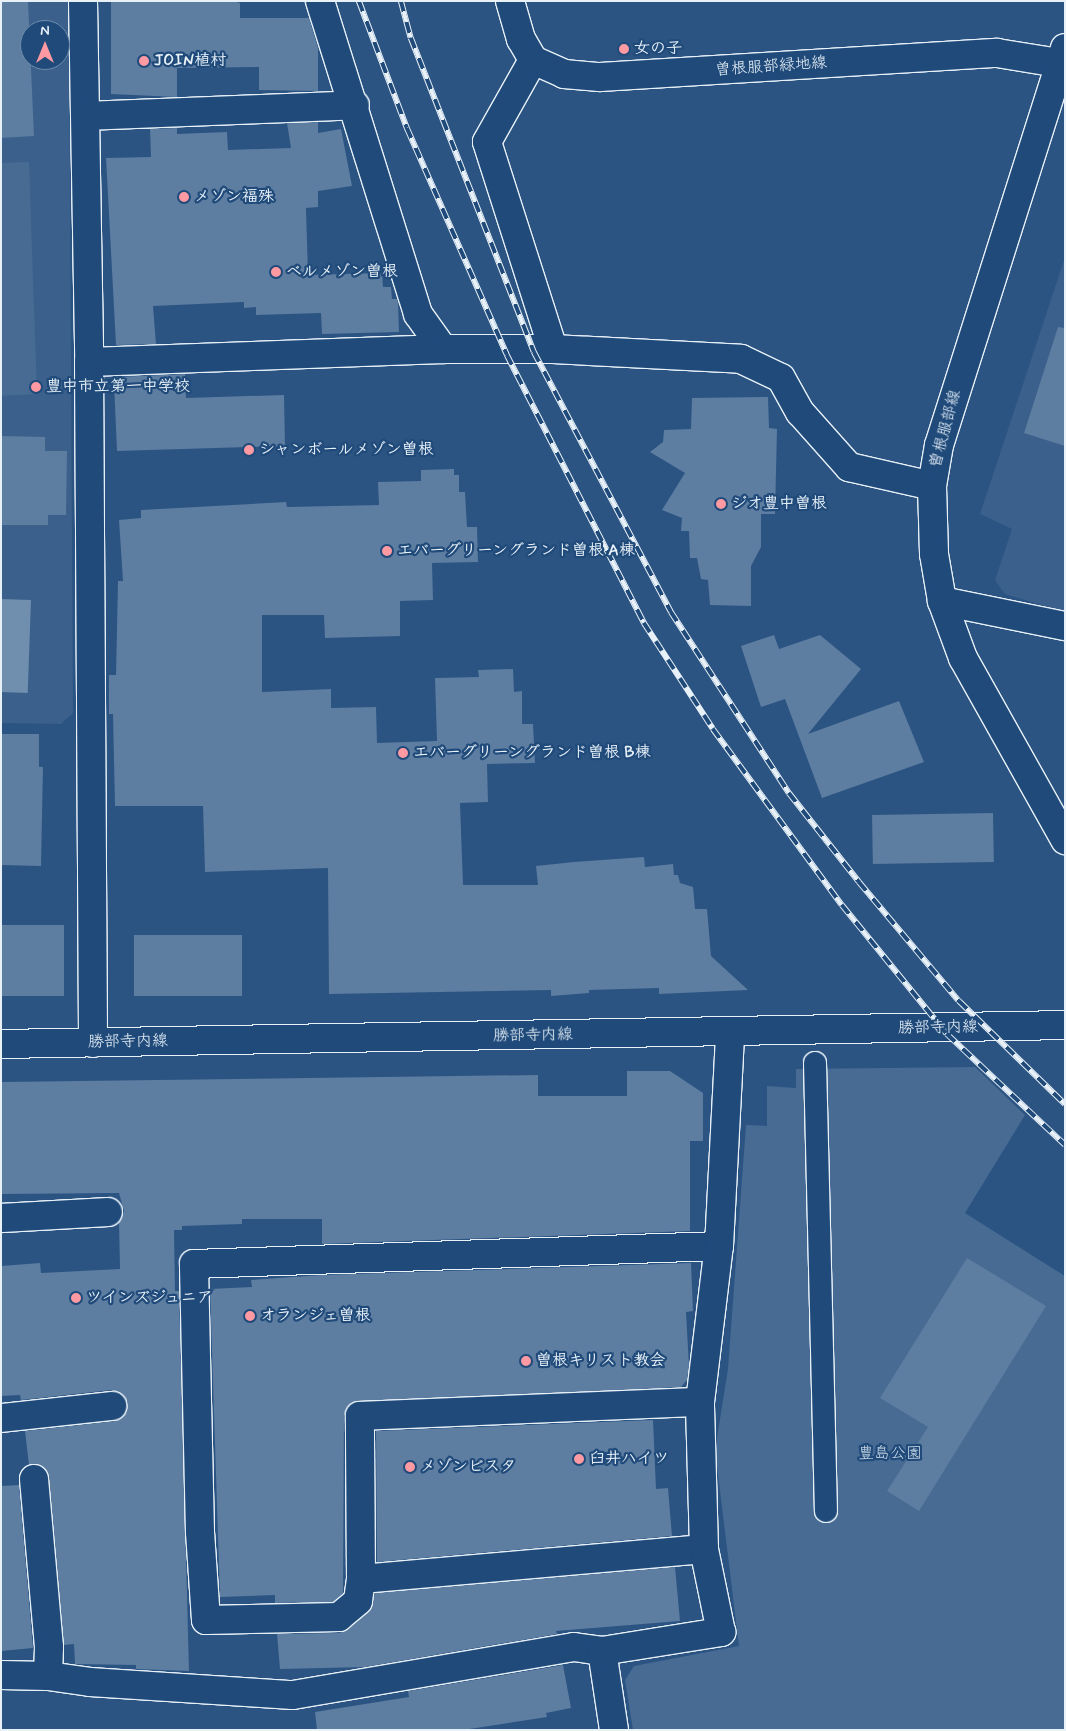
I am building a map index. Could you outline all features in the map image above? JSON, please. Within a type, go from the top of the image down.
[{"type":"street","points":[[83,1],[89,362],[92,1043]]},
{"type":"street","points":[[320,1],[355,104],[418,314],[443,349]]},
{"type":"street","points":[[510,1],[521,39],[534,60],[487,142],[553,349]]},
{"type":"street","name":"曽根服部緑地線","points":[[534,60],[564,74],[600,77],[997,53],[1062,56]]},
{"type":"street","name":"曽根服部線","points":[[1062,56],[938,445],[932,486],[934,554],[942,601],[963,658],[1065,840]]},
{"type":"street","points":[[86,116],[355,104]]},
{"type":"street","points":[[89,362],[443,349],[553,349],[740,359],[781,378],[800,412],[849,467],[932,486]]},
{"type":"street","points":[[942,601],[1065,626]]},
{"type":"street","name":"勝部寺内線","points":[[1,1044],[730,1033],[1065,1025]]},
{"type":"street","points":[[1,1675],[48,1676],[90,1682],[293,1695],[574,1647],[602,1651],[721,1632],[704,1549],[700,1402],[719,1246],[730,1033]]},
{"type":"street","points":[[815,1063],[826,1511]]},
{"type":"street","points":[[1,1218],[108,1212]]},
{"type":"street","points":[[700,1402],[360,1416],[361,1579],[358,1601],[339,1617],[206,1620],[199,1513],[194,1264],[719,1246]]},
{"type":"street","points":[[1,1418],[112,1406]]},
{"type":"street","points":[[34,1479],[49,1647],[48,1676]]},
{"type":"street","points":[[361,1579],[704,1549]]},
{"type":"street","points":[[602,1651],[614,1730]]},
{"type":"shaded area","name":"豊中市立第一中学校","points":[[1,1],[69,1],[69,20],[20,20],[20,70],[69,70],[73,713],[61,724],[1,723]]},
{"type":"shaded area","points":[[1065,257],[1065,612],[1005,594],[995,580],[1012,529],[980,514]]},
{"type":"shaded area","points":[[1,599],[31,600],[28,693],[1,692]]},
{"type":"green space","points":[[29,162],[37,394],[1,396],[1,163]]},
{"type":"green space","name":"豊島公園","points":[[975,1067],[1025,1115],[965,1213],[1065,1276],[1065,1730],[633,1730],[625,1680],[634,1666],[739,1646],[715,1450],[728,1369],[746,1125],[767,1126],[767,1086],[796,1088],[796,1069]]},
{"type":"building","points":[[1,1],[28,1],[29,20],[20,20],[20,70],[31,70],[34,136],[1,138]]},
{"type":"building","points":[[111,1],[233,1],[240,3],[240,18],[309,18],[318,48],[318,91],[259,90],[259,67],[177,68],[177,97],[111,94]]},
{"type":"building","points":[[318,122],[318,133],[341,129],[352,186],[318,191],[318,207],[306,208],[308,275],[382,273],[383,287],[391,287],[392,299],[397,299],[399,332],[322,334],[321,313],[256,315],[256,307],[244,308],[244,302],[153,306],[156,344],[116,345],[106,158],[151,157],[150,129],[177,128],[177,134],[227,132],[228,150],[291,148],[287,123]]},
{"type":"building","points":[[1058,327],[1065,328],[1065,446],[1024,433]]},
{"type":"building","points":[[185,374],[186,398],[284,395],[285,446],[117,451],[114,383],[118,383],[117,377]]},
{"type":"building","name":"ジオ豊中曽根","points":[[768,397],[769,428],[777,429],[775,514],[761,514],[761,547],[751,566],[751,606],[710,605],[708,580],[701,579],[697,558],[690,558],[689,531],[681,531],[682,518],[662,510],[685,473],[650,452],[663,442],[664,430],[691,429],[692,398]]},
{"type":"building","points":[[1,436],[45,437],[45,451],[67,451],[66,515],[48,515],[48,525],[1,525]]},
{"type":"building","points":[[454,469],[454,475],[459,475],[459,492],[465,492],[467,527],[477,527],[478,562],[432,563],[433,600],[400,601],[400,636],[325,638],[324,615],[262,615],[262,692],[331,689],[331,708],[376,707],[377,743],[437,741],[435,678],[479,677],[478,670],[513,669],[514,692],[522,691],[522,724],[533,724],[535,763],[487,764],[488,802],[460,803],[463,885],[538,885],[536,866],[574,862],[644,857],[645,867],[673,864],[674,875],[678,875],[680,883],[693,887],[695,909],[707,909],[711,956],[748,990],[659,994],[659,988],[589,990],[589,993],[551,996],[551,990],[329,994],[328,868],[205,872],[203,806],[115,806],[113,714],[109,714],[109,675],[116,675],[118,581],[123,581],[119,520],[141,518],[141,510],[286,502],[287,507],[379,505],[378,482],[421,481],[421,470]]},
{"type":"building","points":[[774,635],[779,649],[820,635],[861,669],[808,734],[899,701],[924,762],[822,798],[785,699],[761,707],[741,646]]},
{"type":"building","points":[[1,734],[39,734],[39,767],[43,767],[41,866],[1,865]]},
{"type":"building","points":[[993,813],[994,862],[873,864],[872,815]]},
{"type":"building","points":[[1,925],[64,925],[64,996],[1,996]]},
{"type":"building","points":[[134,935],[242,935],[242,996],[134,996]]},
{"type":"building","points":[[627,1071],[670,1071],[703,1093],[703,1141],[690,1141],[690,1231],[322,1244],[322,1219],[242,1219],[242,1224],[182,1226],[182,1230],[174,1230],[175,1291],[179,1291],[189,1671],[136,1669],[136,1665],[75,1664],[74,1644],[64,1645],[49,1477],[41,1465],[29,1465],[25,1431],[114,1421],[126,1413],[127,1404],[124,1396],[111,1390],[21,1400],[20,1395],[1,1396],[1,1266],[40,1263],[41,1273],[120,1269],[119,1222],[124,1211],[119,1193],[1,1194],[1,1082],[538,1075],[538,1096],[627,1096]]},
{"type":"building","points":[[967,1258],[1046,1306],[919,1511],[887,1491],[928,1427],[880,1398]]},
{"type":"building","points":[[691,1263],[693,1311],[686,1312],[689,1366],[687,1380],[681,1387],[352,1403],[344,1416],[343,1593],[333,1602],[275,1603],[275,1595],[220,1597],[210,1289],[252,1287],[251,1280],[322,1275]]},
{"type":"building","points":[[653,1420],[656,1489],[668,1488],[672,1536],[377,1562],[376,1431]]},
{"type":"building","points":[[19,1485],[33,1648],[1,1651],[1,1486]]},
{"type":"building","points":[[675,1567],[680,1621],[556,1631],[557,1634],[365,1667],[280,1669],[277,1634],[339,1633],[349,1629],[368,1612],[375,1593]]},
{"type":"building","points":[[563,1665],[571,1708],[546,1713],[547,1717],[463,1730],[317,1730],[315,1712],[409,1697],[408,1691]]},
{"type":"railway","points":[[359,1],[407,128],[507,355],[644,623],[713,729],[842,905],[947,1034],[1065,1145]]},
{"type":"railway","points":[[401,1],[411,38],[534,352],[671,612],[789,793],[859,882],[959,1001],[1065,1104]]},
{"type":"place","name":"女の子","points":[[624,49]]},
{"type":"place","name":"JOIN植村","points":[[144,61]]},
{"type":"place","name":"メゾン福殊","points":[[184,197]]},
{"type":"place","name":"ベルメゾン曽根","points":[[276,272]]},
{"type":"place","name":"豊中市立第一中学校","points":[[36,387]]},
{"type":"place","name":"シャンボールメゾン曽根","points":[[249,450]]},
{"type":"place","name":"ジオ豊中曽根","points":[[721,504]]},
{"type":"place","name":"エバーグリーングランド曽根 A棟","points":[[387,551]]},
{"type":"place","name":"エバーグリーングランド曽根 B棟","points":[[403,753]]},
{"type":"place","name":"ツインズジュニア","points":[[76,1298]]},
{"type":"place","name":"オランジェ曽根","points":[[250,1316]]},
{"type":"place","name":"曽根キリスト教会","points":[[526,1361]]},
{"type":"place","name":"臼井ハイツ","points":[[579,1459]]},
{"type":"place","name":"メゾンビスタ","points":[[410,1467]]}]
